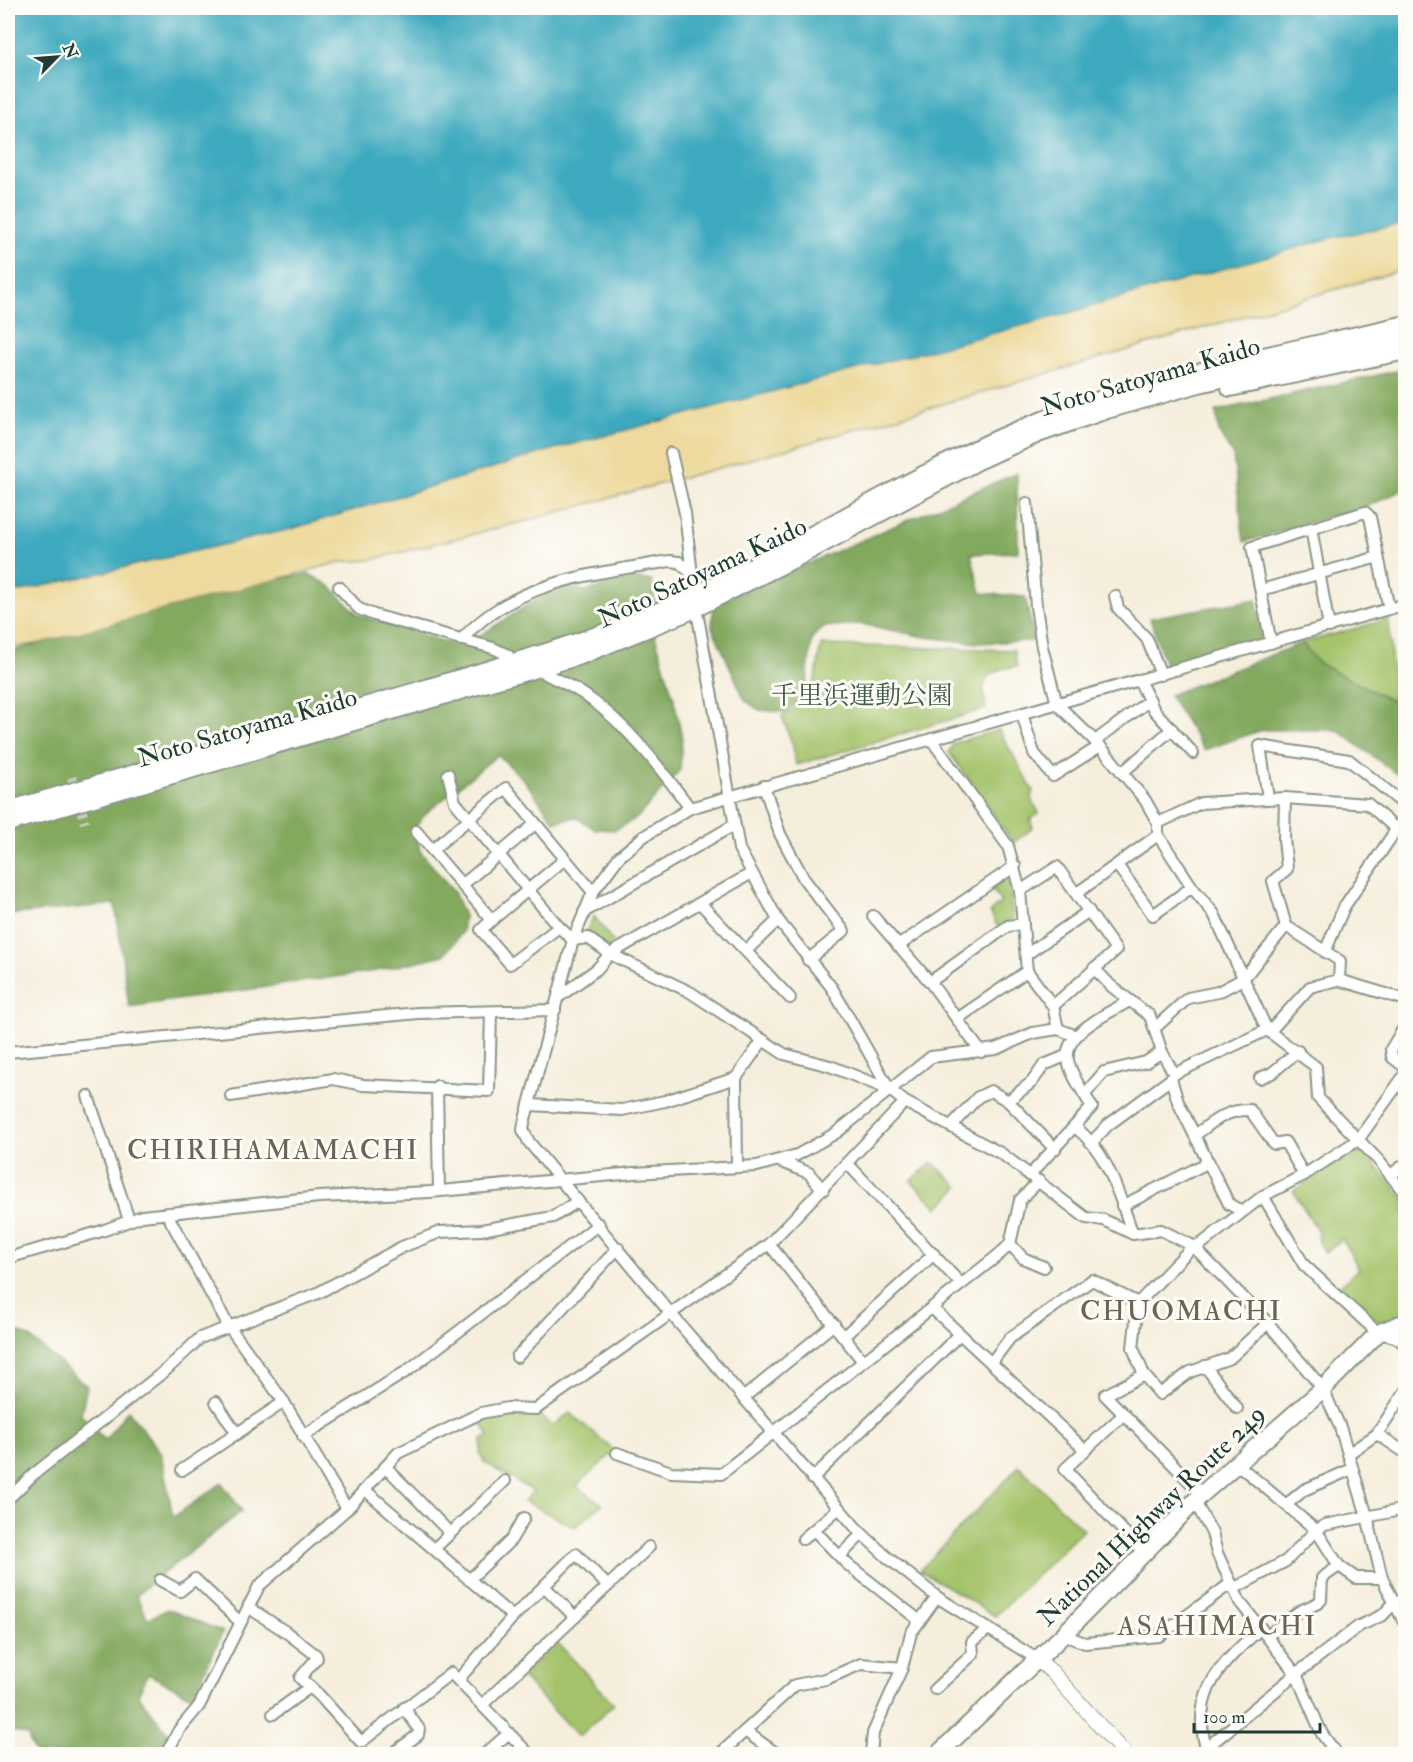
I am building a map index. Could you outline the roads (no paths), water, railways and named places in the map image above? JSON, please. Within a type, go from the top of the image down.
[{"type":"highway","name":"Noto Satoyama Kaido","points":[[8,810],[387,700],[572,644],[629,623],[780,554],[928,472],[996,439],[1072,408],[1191,373],[1406,324]]},
{"type":"highway","name":"Noto Satoyama Kaido","points":[[8,822],[590,652],[688,612],[798,557],[980,460],[1074,422],[1199,384],[1406,337]]},
{"type":"highway","points":[[1074,422],[1406,351]]},
{"type":"highway","name":"National Highway Route 249","points":[[938,1755],[1063,1635],[1199,1498],[1323,1389],[1378,1333],[1406,1322]]},
{"type":"main road","points":[[1037,1659],[1052,1672],[1125,1755]]},
{"type":"street","points":[[461,640],[472,628],[514,598],[558,581],[670,561],[679,562],[692,579],[685,513],[671,453]]},
{"type":"street","points":[[1027,503],[1036,606],[1057,704],[1098,743],[1145,800],[1158,829],[1192,887],[1214,914],[1269,1030],[1316,1067],[1318,1098],[1391,1175],[1406,1195]]},
{"type":"street","points":[[1271,642],[1252,547],[1365,512],[1370,517],[1389,609]]},
{"type":"street","points":[[1311,528],[1329,627]]},
{"type":"street","points":[[1261,590],[1378,557]]},
{"type":"street","points":[[339,587],[359,609],[493,648],[508,655]]},
{"type":"street","points":[[1114,596],[1118,608],[1147,639],[1161,675]]},
{"type":"street","points":[[1037,1659],[937,1597],[886,1557],[862,1534],[671,1314],[525,1135],[523,1130],[573,940],[593,892],[619,857],[643,837],[690,808],[1406,604]]},
{"type":"street","points":[[698,617],[739,849],[778,920],[832,988],[890,1090]]},
{"type":"street","points":[[546,674],[586,696],[610,716],[668,779],[690,808]]},
{"type":"street","points":[[1139,680],[1154,710],[1193,753]]},
{"type":"street","points":[[1022,714],[1034,753],[1053,776],[1150,700]]},
{"type":"street","points":[[1122,773],[1172,729]]},
{"type":"street","points":[[931,739],[1008,846],[1020,891],[1027,971],[1053,1006],[1058,1029]]},
{"type":"street","points":[[1268,798],[1260,746],[1349,760],[1406,806]]},
{"type":"street","points":[[448,774],[454,799],[559,927],[573,940]]},
{"type":"street","points":[[764,786],[780,834],[804,879],[844,931],[808,960]]},
{"type":"street","points":[[432,850],[506,788],[593,892]]},
{"type":"street","points":[[1285,798],[1284,839],[1287,869],[1273,881],[1286,926],[1340,961],[1339,980]]},
{"type":"street","points":[[1077,893],[1117,865],[1158,829],[1201,803],[1285,798],[1368,804],[1395,828]]},
{"type":"street","points":[[1325,952],[1344,907],[1395,828],[1406,815]]},
{"type":"street","points":[[462,885],[535,824]]},
{"type":"street","points":[[584,912],[734,825]]},
{"type":"street","points":[[416,831],[492,920]]},
{"type":"street","points":[[559,927],[510,964],[481,930],[565,859]]},
{"type":"street","points":[[1117,865],[1153,915],[1192,887]]},
{"type":"street","points":[[898,946],[1015,867]]},
{"type":"street","points":[[1020,891],[1058,867],[1116,950],[1053,1006]]},
{"type":"street","points":[[560,996],[575,987],[610,954],[752,873]]},
{"type":"street","points":[[700,903],[790,999]]},
{"type":"street","points":[[1027,954],[1089,911]]},
{"type":"street","points":[[873,916],[930,982],[981,1052]]},
{"type":"street","points":[[746,951],[778,920]]},
{"type":"street","points":[[930,982],[1008,926],[1023,924]]},
{"type":"street","points":[[1156,1027],[1188,998],[1218,992],[1243,979],[1286,926]]},
{"type":"street","points":[[573,940],[588,938],[610,954],[690,992],[784,1054],[830,1066],[890,1090],[905,1102],[1002,1154],[1086,1218],[1104,1220],[1133,1234],[1161,1230],[1193,1246],[1268,1323],[1323,1389],[1348,1454],[1382,1578],[1406,1626]]},
{"type":"street","points":[[1094,969],[1129,1001],[1150,1016],[1156,1027],[1162,1052],[1172,1076],[1178,1102],[1229,1204],[1241,1212]]},
{"type":"street","points":[[957,1019],[1027,971]]},
{"type":"street","points":[[1093,1141],[1108,1125],[1172,1076],[1269,1030],[1310,987],[1339,980],[1406,1000]]},
{"type":"street","points":[[617,1453],[670,1472],[721,1474],[1010,1244],[1020,1200],[1054,1149],[1092,1107],[1068,1060],[1074,1035],[1129,1001]]},
{"type":"street","points":[[8,1052],[362,1017],[418,1013],[555,1010]]},
{"type":"street","points":[[231,1096],[333,1079],[363,1085],[437,1086],[489,1091],[491,1013]]},
{"type":"street","points":[[1406,1024],[1391,1049],[1392,1057],[1406,1068]]},
{"type":"street","points":[[8,1258],[102,1231],[129,1220],[167,1214],[319,1197],[439,1191],[737,1165],[757,1166],[797,1155],[836,1133],[931,1057],[996,1049],[1033,1033],[1058,1029],[1074,1035]]},
{"type":"street","points":[[737,1165],[736,1078],[763,1040]]},
{"type":"street","points":[[1260,1078],[1272,1073],[1298,1051]]},
{"type":"street","points":[[1085,1094],[1104,1072],[1146,1062],[1162,1052]]},
{"type":"street","points":[[1008,1101],[1032,1083],[1044,1065],[1068,1055]]},
{"type":"street","points":[[1268,1323],[1230,1358],[1190,1372],[1160,1394],[1144,1375],[1133,1348],[1138,1303],[1193,1246],[1200,1245],[1263,1196],[1304,1175],[1358,1140],[1406,1073]]},
{"type":"street","points":[[530,1106],[622,1110],[665,1101],[736,1078]]},
{"type":"street","points":[[437,1086],[439,1191]]},
{"type":"street","points":[[951,1126],[978,1097],[991,1091],[1008,1101],[1054,1149]]},
{"type":"street","points":[[88,1096],[129,1220]]},
{"type":"street","points":[[166,1755],[179,1730],[199,1706],[259,1586],[347,1509],[398,1453],[482,1413],[507,1408],[536,1409],[769,1244],[905,1102]]},
{"type":"street","points":[[1195,1135],[1223,1115],[1237,1109],[1251,1110],[1269,1140],[1274,1144],[1285,1143],[1304,1175]]},
{"type":"street","points":[[1075,1127],[1093,1141],[1111,1173],[1133,1234]]},
{"type":"street","points":[[779,1161],[809,1173],[823,1190]]},
{"type":"street","points":[[1122,1206],[1209,1162]]},
{"type":"street","points":[[847,1163],[961,1284]]},
{"type":"street","points":[[1391,1175],[1406,1163]]},
{"type":"street","points":[[1263,1196],[1304,1265],[1378,1333],[1395,1337],[1406,1344]]},
{"type":"street","points":[[8,1499],[34,1474],[166,1370],[200,1338],[228,1325],[318,1293],[402,1247],[440,1232],[481,1230],[553,1217],[578,1201]]},
{"type":"street","points":[[167,1214],[228,1325],[284,1402],[347,1509]]},
{"type":"street","points":[[303,1436],[407,1371],[599,1224]]},
{"type":"street","points":[[769,1244],[862,1360]]},
{"type":"street","points":[[1010,1244],[1023,1258],[1044,1267]]},
{"type":"street","points":[[517,1357],[618,1248]]},
{"type":"street","points":[[844,1336],[934,1254]]},
{"type":"street","points":[[991,1363],[1010,1338],[1092,1280],[1138,1303]]},
{"type":"street","points":[[932,1308],[1084,1449]]},
{"type":"street","points":[[743,1398],[834,1324]]},
{"type":"street","points":[[812,1479],[959,1335]]},
{"type":"street","points":[[1205,1365],[1237,1408]]},
{"type":"street","points":[[1144,1375],[1105,1395],[1199,1498],[1217,1553],[1232,1586],[1296,1674],[1322,1734],[1337,1755]]},
{"type":"street","points":[[1348,1454],[1377,1434],[1406,1390]]},
{"type":"street","points":[[216,1402],[237,1434]]},
{"type":"street","points":[[182,1470],[284,1402]]},
{"type":"street","points":[[1124,1414],[1065,1469],[1143,1552]]},
{"type":"street","points":[[1377,1434],[1406,1453]]},
{"type":"street","points":[[1237,1464],[1316,1530],[1339,1566],[1356,1578],[1382,1578]]},
{"type":"street","points":[[386,1467],[450,1533]]},
{"type":"street","points":[[1287,1504],[1304,1490],[1352,1468]]},
{"type":"street","points":[[434,1549],[505,1481]]},
{"type":"street","points":[[365,1490],[513,1617]]},
{"type":"street","points":[[803,1539],[838,1509]]},
{"type":"street","points":[[1063,1635],[1085,1642],[1159,1636],[1232,1586],[1286,1561],[1316,1530],[1333,1522],[1406,1509]]},
{"type":"street","points":[[469,1580],[511,1540],[524,1518]]},
{"type":"street","points":[[814,1530],[840,1556],[920,1621]]},
{"type":"street","points":[[840,1556],[862,1534]]},
{"type":"street","points":[[482,1705],[649,1547]]},
{"type":"street","points":[[458,1680],[513,1617],[576,1554],[608,1586]]},
{"type":"street","points":[[1203,1751],[1201,1711],[1211,1683],[1231,1655],[1264,1632],[1318,1603],[1321,1600],[1322,1578],[1339,1566]]},
{"type":"street","points":[[160,1580],[180,1591],[195,1578],[240,1622]]},
{"type":"street","points":[[544,1586],[575,1617]]},
{"type":"street","points":[[871,1755],[873,1733],[902,1668],[911,1633],[937,1597]]},
{"type":"street","points":[[1203,1751],[1296,1674],[1359,1626],[1383,1615],[1394,1604],[1406,1599]]},
{"type":"street","points":[[249,1605],[254,1611],[316,1655],[317,1658],[300,1678],[361,1742],[451,1673],[529,1755]]},
{"type":"street","points":[[935,1689],[973,1654],[972,1642],[988,1629]]},
{"type":"street","points":[[720,1755],[795,1684],[826,1679],[861,1664],[902,1668]]},
{"type":"street","points":[[273,1714],[310,1687]]},
{"type":"street","points":[[392,1755],[418,1735],[419,1729],[404,1708]]},
{"type":"street","points":[[745,1731],[777,1755]]},
{"type":"street","points":[[484,1755],[509,1733]]},
{"type":"water","points":[[8,8],[1405,8],[1405,223],[1331,238],[1047,319],[558,448],[291,529],[8,594]]},
{"type":"tunnel","points":[[72,777],[85,823]]},
{"type":"district","name":"CHIRIHAMAMACHI","points":[[273,1149]]},
{"type":"district","name":"CHUOMACHI","points":[[1181,1310]]},
{"type":"district","name":"ASAHIMACHI","points":[[1217,1625]]},
{"type":"park label","name":"千里浜運動公園","points":[[862,695]]}]
